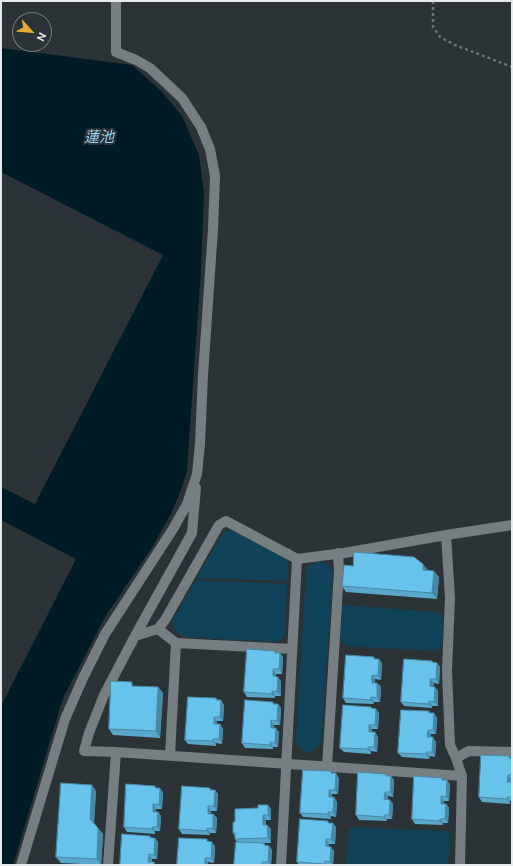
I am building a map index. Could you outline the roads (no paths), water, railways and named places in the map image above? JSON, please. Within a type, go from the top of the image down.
[{"type":"street","points":[[116,1],[116,52],[136,60],[150,68],[182,98],[201,127],[210,149],[215,176],[213,228],[200,444],[192,533],[104,695],[89,733],[84,751],[170,755],[462,776]]},
{"type":"street","points":[[21,865],[65,720],[83,678],[105,634],[173,529],[187,504],[197,474]]},
{"type":"street","points":[[135,636],[158,629],[165,620],[219,525],[226,521],[297,559],[338,554],[512,525]]},
{"type":"street","points":[[446,535],[450,598],[447,671],[450,745],[462,776],[460,865]]},
{"type":"street","points":[[327,767],[339,571],[338,554]]},
{"type":"street","points":[[281,865],[297,559]]},
{"type":"street","points":[[158,629],[176,643],[292,649]]},
{"type":"street","points":[[170,755],[176,643]]},
{"type":"street","points":[[456,758],[469,751],[512,752]]},
{"type":"street","points":[[108,865],[116,752]]},
{"type":"water","name":"蓮池","points":[[1,48],[12,49],[12,52],[32,52],[132,65],[161,91],[182,116],[199,155],[204,192],[201,270],[187,471],[171,514],[151,549],[105,617],[63,698],[13,865],[1,865],[1,706],[76,559],[1,520],[1,487],[35,504],[163,255],[1,172]]}]
